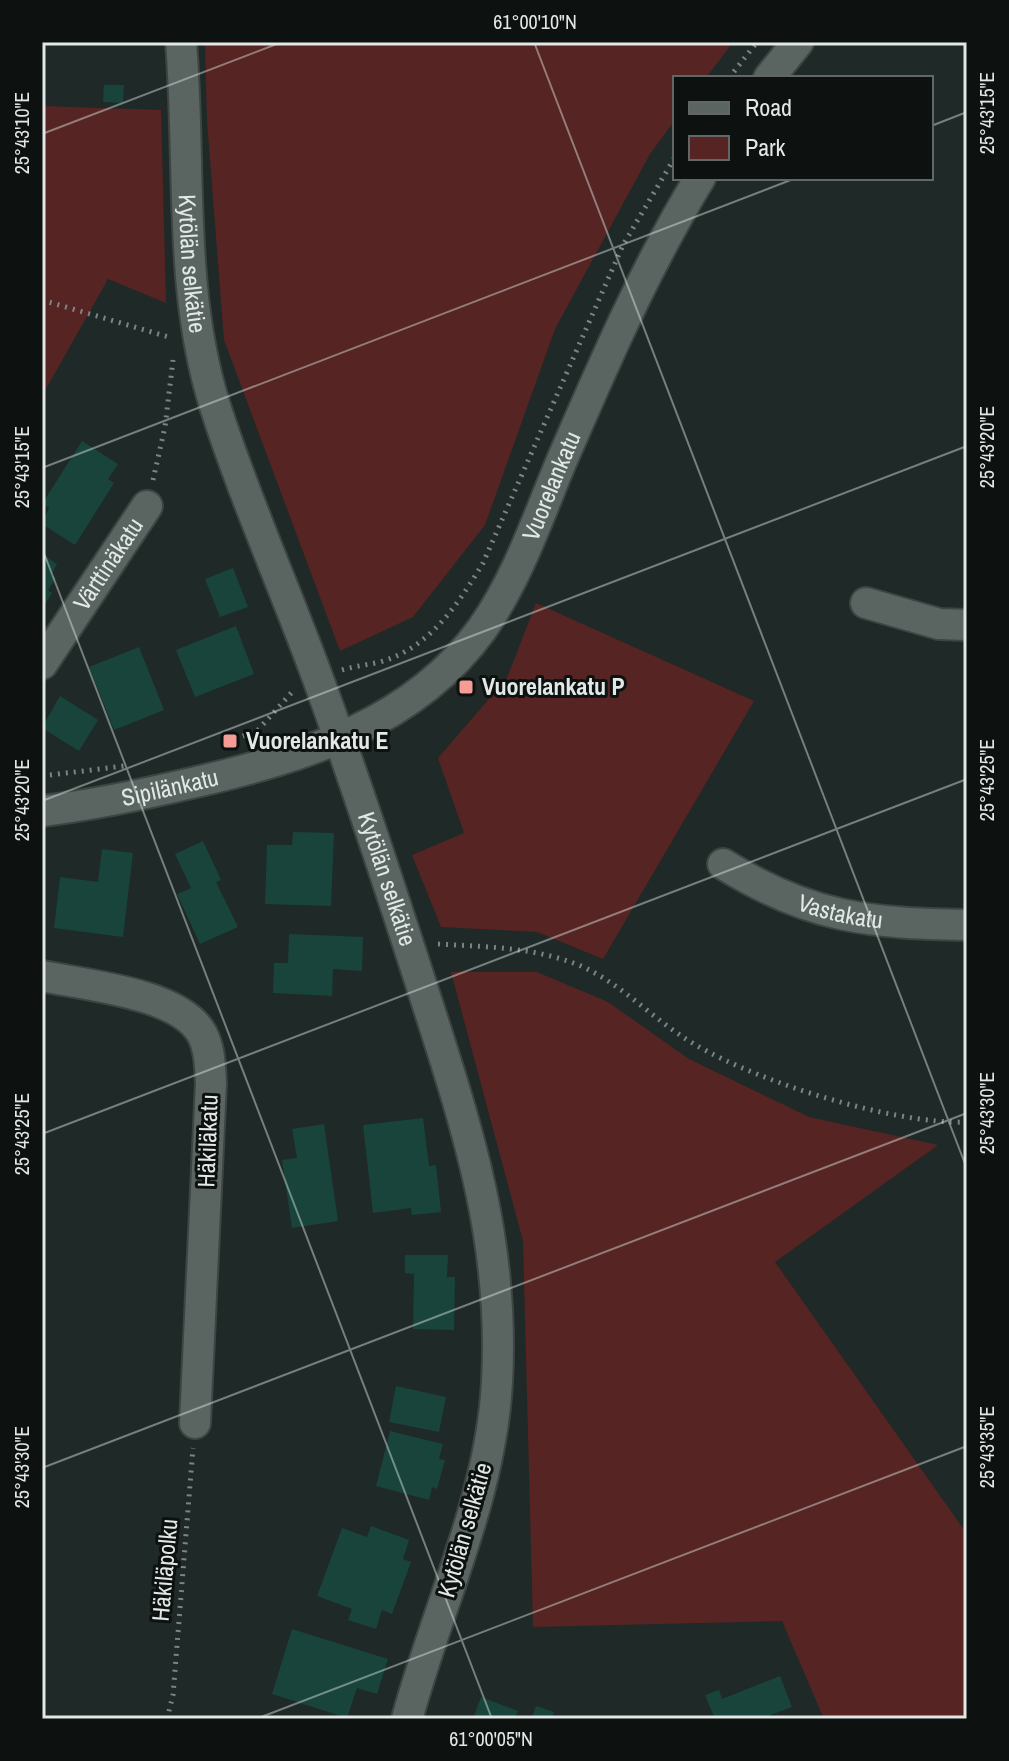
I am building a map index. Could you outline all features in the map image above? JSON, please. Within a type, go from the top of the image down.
[{"type":"street","name":"Kytölän selkätie","points":[[181,42],[191,289],[199,346],[215,407],[318,677],[409,946],[481,1177],[492,1240],[497,1384],[488,1449],[471,1515],[407,1719]]},
{"type":"street","points":[[771,76],[798,42]]},
{"type":"street","name":"Vuorelankatu","points":[[340,740],[388,714],[425,687],[458,658],[483,628],[511,582],[620,326],[665,233],[699,180]]},
{"type":"street","name":"Värttinäkatu","points":[[42,664],[147,506]]},
{"type":"street","points":[[866,603],[939,624],[967,625]]},
{"type":"street","name":"Sipilänkatu","points":[[42,811],[79,807],[222,776],[305,754],[340,740]]},
{"type":"street","name":"Vastakatu","points":[[723,864],[760,887],[827,913],[885,923],[967,925]]},
{"type":"street","name":"Häkiläkatu","points":[[42,976],[170,1006],[191,1019],[202,1035],[209,1056],[211,1083],[195,1423]]},
{"type":"path","points":[[731,76],[757,42]]},
{"type":"path","points":[[217,745],[258,730],[273,716],[284,698],[318,677],[382,661],[409,649],[439,626],[458,604],[483,563],[623,245],[673,160]]},
{"type":"path","points":[[42,300],[175,339],[165,427],[147,506]]},
{"type":"path","points":[[42,776],[132,765]]},
{"type":"path","points":[[409,946],[427,944],[533,950],[580,966],[613,982],[681,1035],[726,1062],[881,1112],[941,1123],[967,1122]]},
{"type":"path","name":"Häkiläpolku","points":[[167,1719],[173,1695],[195,1423]]},
{"type":"green space","points":[[205,42],[733,42],[708,76],[673,76],[673,123],[650,154],[555,329],[485,525],[413,617],[340,651],[224,340],[207,121]]},
{"type":"green space","points":[[42,106],[161,110],[166,303],[108,279],[42,396]]},
{"type":"green space","points":[[536,603],[754,701],[603,959],[537,932],[441,927],[412,855],[464,833],[438,758],[507,678]]},
{"type":"green space","points":[[451,972],[537,972],[608,1002],[689,1059],[809,1117],[938,1145],[775,1262],[967,1534],[967,1719],[824,1719],[782,1621],[533,1627],[523,1241]]},
{"type":"building","points":[[104,85],[124,85],[123,103],[103,102]]},
{"type":"building","points":[[82,441],[118,464],[108,479],[114,483],[75,545],[42,524],[49,508],[42,504]]},
{"type":"building","points":[[42,554],[57,564],[51,575],[56,578],[48,590],[52,593],[42,609]]},
{"type":"building","points":[[233,568],[248,607],[220,617],[205,579]]},
{"type":"building","points":[[236,626],[254,674],[195,697],[176,650]]},
{"type":"building","points":[[139,647],[164,710],[114,730],[89,667]]},
{"type":"building","points":[[60,696],[98,720],[79,751],[42,728]]},
{"type":"building","points":[[293,832],[334,833],[331,906],[265,904],[267,845],[292,845]]},
{"type":"building","points":[[203,841],[221,880],[216,882],[238,927],[200,944],[177,894],[191,888],[175,854]]},
{"type":"building","points":[[102,849],[133,853],[123,937],[54,928],[60,877],[98,882]]},
{"type":"building","points":[[289,934],[363,937],[362,971],[333,969],[332,996],[273,993],[274,963],[288,963]]},
{"type":"building","points":[[423,1118],[429,1166],[436,1165],[441,1212],[412,1215],[411,1208],[373,1213],[363,1125]]},
{"type":"building","points":[[324,1124],[338,1221],[292,1228],[282,1160],[297,1158],[292,1129]]},
{"type":"building","points":[[405,1255],[448,1255],[447,1277],[455,1277],[454,1330],[413,1329],[414,1274],[405,1273]]},
{"type":"building","points":[[396,1386],[446,1397],[439,1432],[389,1422]]},
{"type":"building","points":[[390,1431],[443,1444],[439,1459],[445,1460],[437,1489],[432,1487],[429,1500],[376,1486]]},
{"type":"building","points":[[371,1526],[409,1540],[403,1559],[411,1562],[392,1614],[382,1610],[376,1629],[348,1620],[352,1609],[317,1596],[342,1528],[367,1537]]},
{"type":"building","points":[[292,1629],[388,1659],[377,1694],[357,1688],[347,1718],[272,1694]]},
{"type":"building","points":[[780,1676],[792,1707],[760,1719],[715,1719],[705,1695],[719,1690],[722,1699]]},
{"type":"building","points":[[481,1697],[518,1711],[515,1719],[473,1719]]},
{"type":"building","points":[[536,1706],[554,1712],[552,1719],[531,1719]]},
{"type":"place","name":"Vuorelankatu P","points":[[466,687]]},
{"type":"place","name":"Vuorelankatu E","points":[[230,741]]}]
